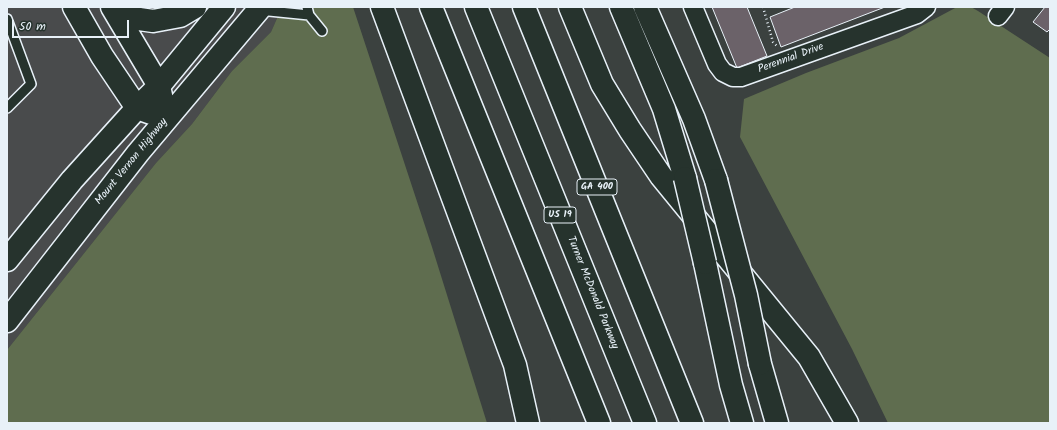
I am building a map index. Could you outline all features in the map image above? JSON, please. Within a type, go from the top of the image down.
[{"type":"main road","points":[[74,7],[99,51],[137,108],[167,119]]},
{"type":"main road","points":[[114,7],[159,86],[167,119]]},
{"type":"main road","points":[[114,7],[139,19],[153,21],[180,16],[195,7]]},
{"type":"main road","points":[[7,260],[72,180],[137,108],[159,86],[224,7]]},
{"type":"main road","points":[[382,7],[515,365],[528,423]]},
{"type":"main road","points":[[431,7],[599,423]]},
{"type":"main road","name":"Turner McDonald Parkway","points":[[476,7],[645,423]]},
{"type":"main road","name":"GA 400","points":[[524,7],[692,423]]},
{"type":"main road","points":[[570,7],[602,84],[630,130],[661,176],[809,356],[847,423]]},
{"type":"main road","points":[[622,7],[664,109],[685,178],[705,262],[730,385],[742,423]]},
{"type":"main road","points":[[645,7],[694,119],[716,180],[746,295],[760,364],[777,423]]},
{"type":"main road","name":"Mount Vernon Highway","points":[[7,321],[167,119],[260,8]]},
{"type":"street","name":"Perennial Drive","points":[[693,7],[717,64],[723,72],[733,77],[741,78],[917,14],[926,7]]},
{"type":"lane","points":[[260,8],[308,11],[322,31]]},
{"type":"lane","points":[[7,20],[31,84],[7,108]]},
{"type":"path","points":[[763,7],[773,42],[782,50],[786,61]]},
{"type":"shaded area","points":[[7,7],[282,7],[271,32],[232,71],[192,124],[156,163],[7,350]]},
{"type":"green space","points":[[282,7],[353,7],[432,247],[487,423],[7,423],[7,350],[156,163],[192,124],[232,71],[271,32]]},
{"type":"green space","points":[[957,7],[971,7],[1050,58],[1050,423],[888,423],[852,349],[740,137],[744,99],[806,73],[899,38]]},
{"type":"building","points":[[712,7],[747,7],[767,56],[737,68]]},
{"type":"building","points":[[795,7],[885,7],[781,47],[770,17]]},
{"type":"building","points":[[1045,7],[1050,7],[1050,29],[1047,32],[1033,22]]}]
